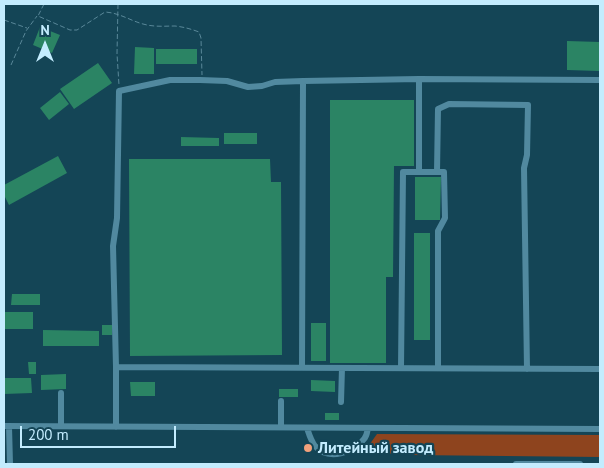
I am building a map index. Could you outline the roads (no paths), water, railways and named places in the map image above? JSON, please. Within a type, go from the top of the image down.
[{"type":"street","points":[[419,79],[419,172]]},
{"type":"street","points":[[116,427],[114,246],[119,91],[170,80],[227,81],[248,87],[262,86],[274,82],[303,81],[419,79],[600,80]]},
{"type":"street","points":[[302,368],[303,81]]},
{"type":"street","points":[[437,172],[438,109],[449,104],[528,105],[528,154],[524,168],[528,369]]},
{"type":"street","points":[[401,368],[403,172],[444,172],[445,218],[438,231],[438,368]]},
{"type":"street","points":[[116,367],[600,369]]},
{"type":"street","points":[[340,402],[342,368]]},
{"type":"street","points":[[61,393],[61,426]]},
{"type":"street","points":[[281,401],[281,428]]},
{"type":"street","points":[[10,464],[7,426],[600,429]]},
{"type":"street","points":[[307,428],[313,444],[320,451],[329,453],[350,452],[366,438],[368,428]]},
{"type":"street","points":[[516,464],[580,464]]},
{"type":"place","name":"Литейный завод","points":[[308,448]]}]
